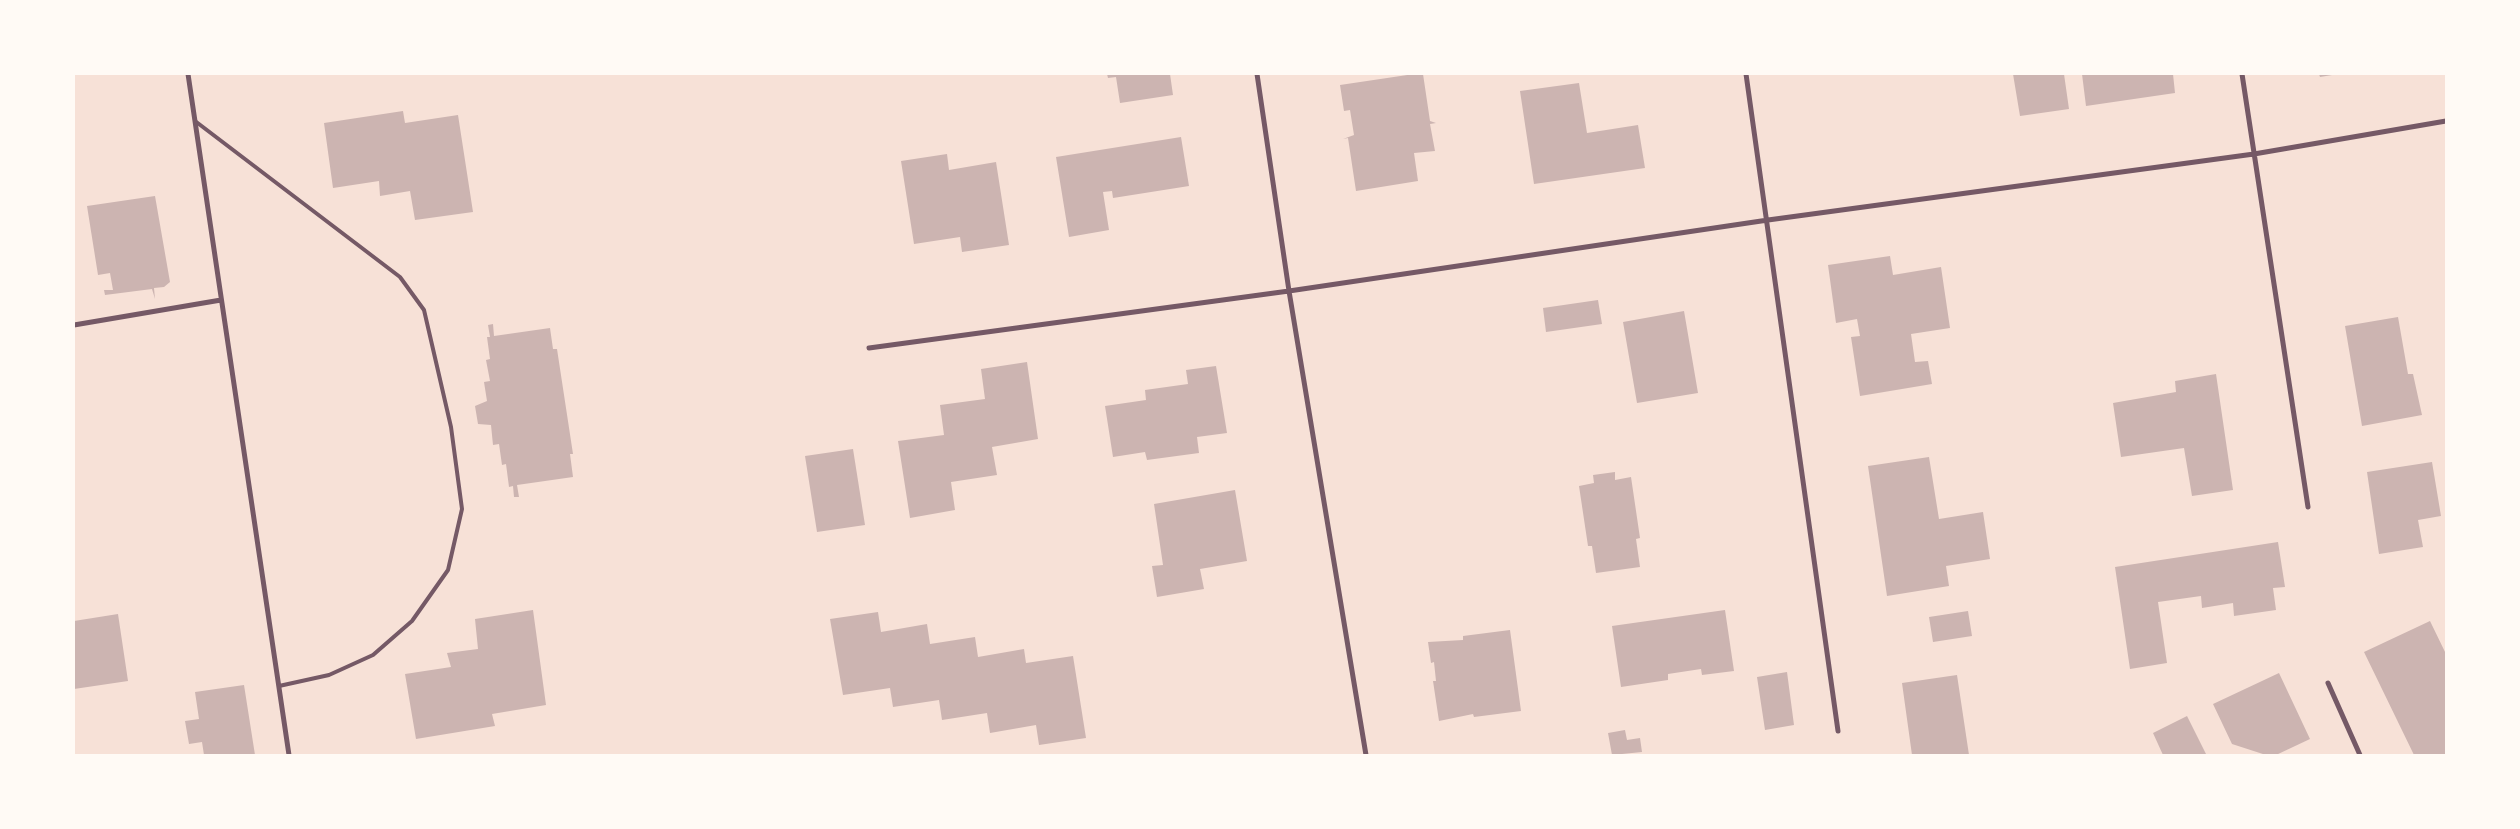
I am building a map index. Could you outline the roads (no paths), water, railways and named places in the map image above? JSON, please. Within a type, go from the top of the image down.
[{"type":"street","points":[[188,74],[290,755]]},
{"type":"street","points":[[1257,74],[1289,291],[1366,755]]},
{"type":"street","points":[[1746,74],[1768,220],[1838,731]]},
{"type":"street","points":[[2242,74],[2308,508]]},
{"type":"street","points":[[869,348],[1289,291],[1768,220],[2254,154],[2446,121]]},
{"type":"street","points":[[74,325],[221,300]]},
{"type":"street","points":[[2328,683],[2360,755]]},
{"type":"lane","points":[[195,121],[400,277],[424,310],[451,427],[462,509],[448,570],[412,621],[373,655],[329,675],[279,686]]}]
